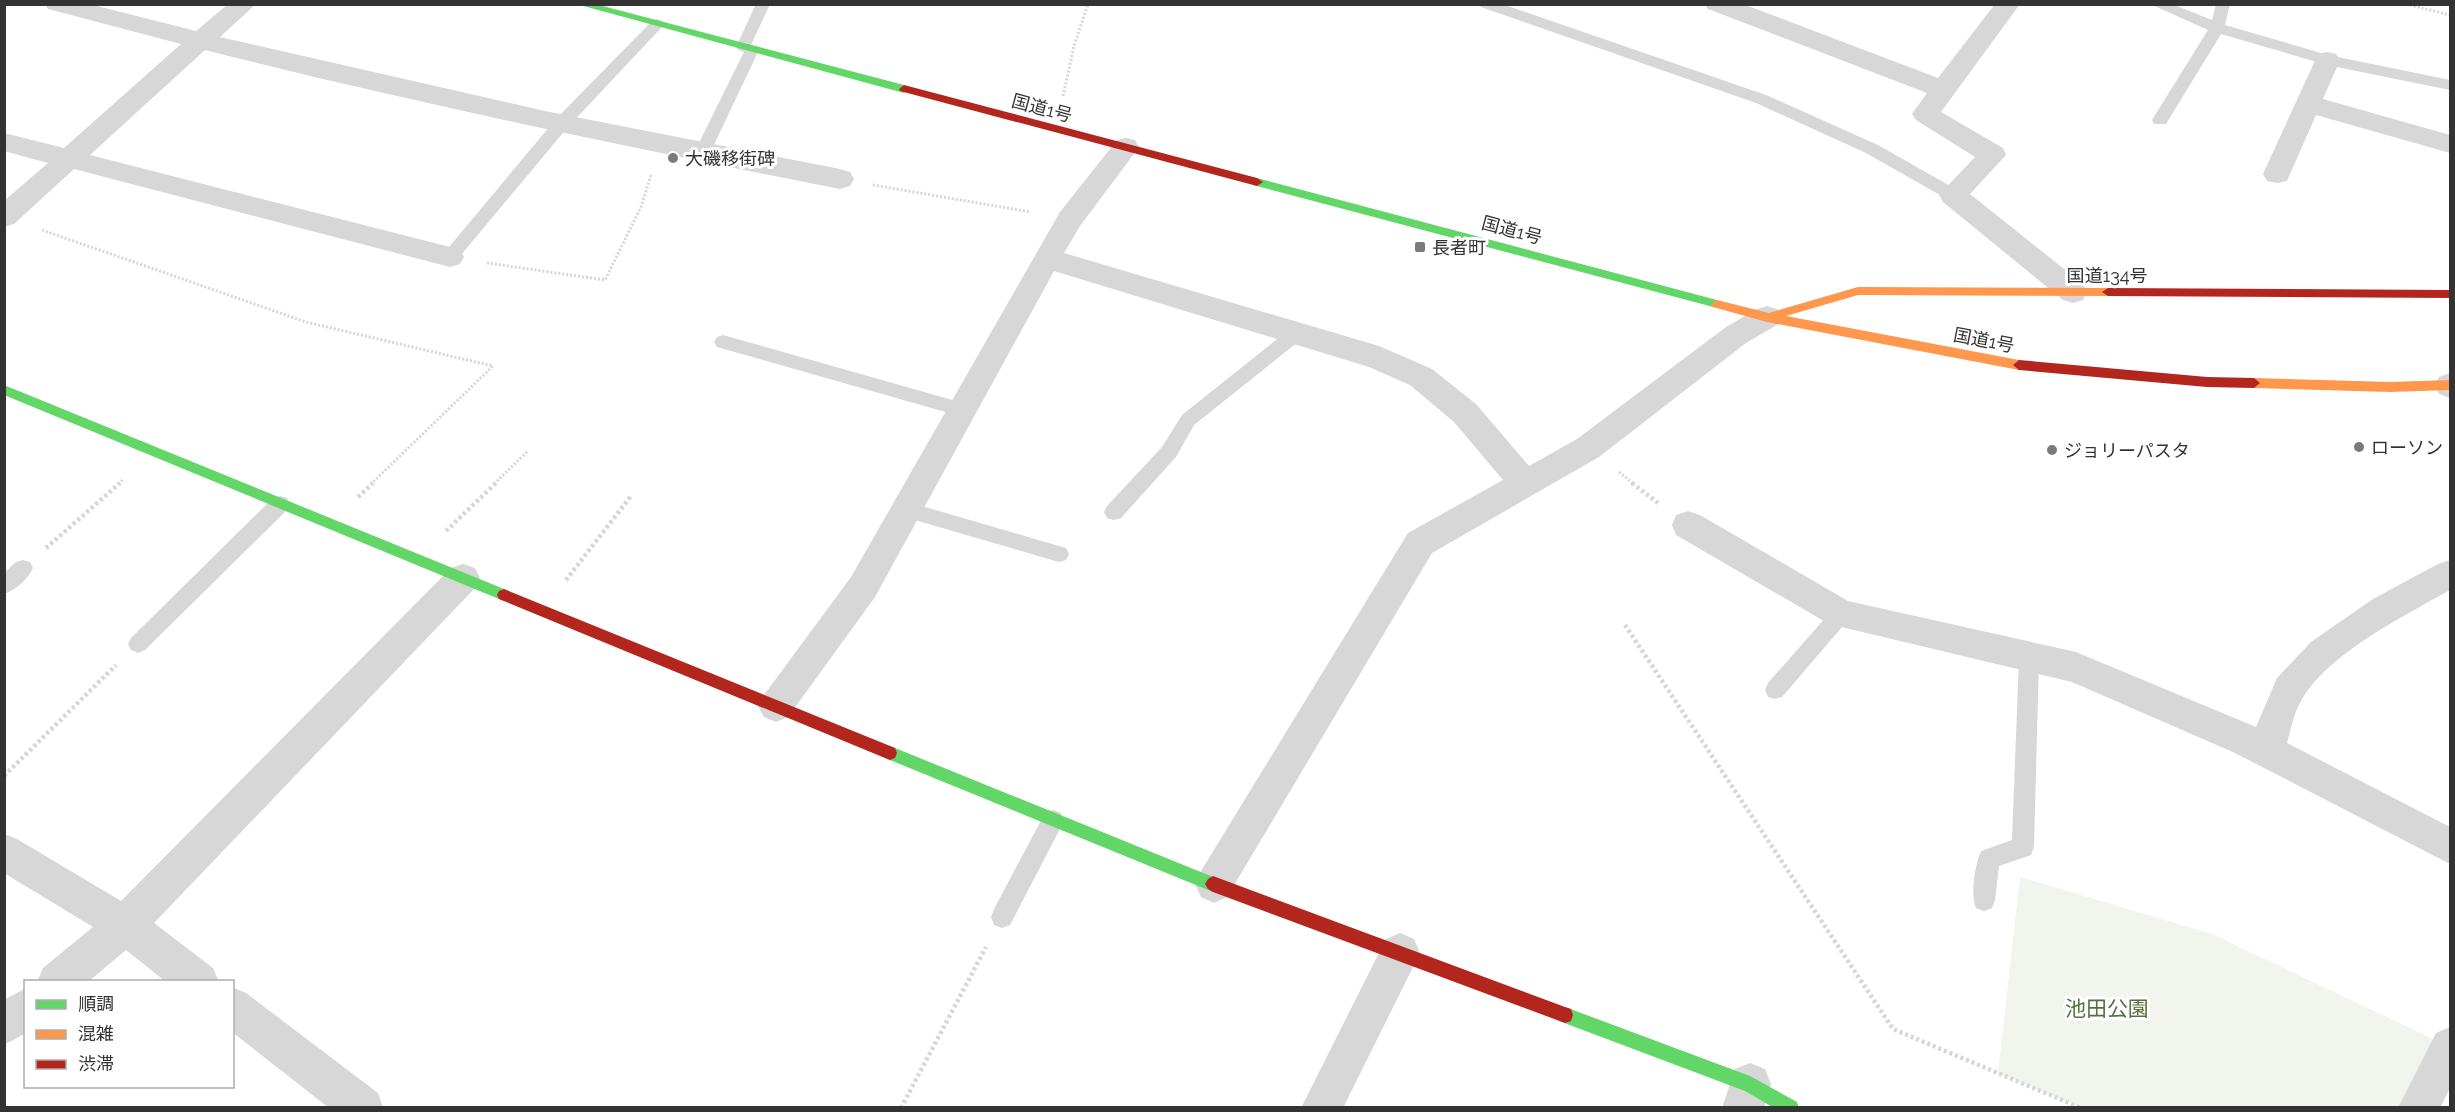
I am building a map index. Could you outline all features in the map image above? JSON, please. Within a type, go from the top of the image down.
[{"type":"main road","name":"国道1号","points":[[581,4],[1767,318],[2022,365],[2207,382],[2390,387],[2450,385]]},
{"type":"main road","name":"国道134号","points":[[1767,318],[1858,291],[2451,294]]},
{"type":"main road","points":[[4,390],[1053,820],[1214,884],[1400,953],[1746,1096],[1791,1107]]},
{"type":"street","points":[[57,4],[199,42],[561,124],[840,179]]},
{"type":"street","points":[[5,217],[244,4]]},
{"type":"street","points":[[1717,4],[1943,90]]},
{"type":"street","points":[[2008,4],[1925,114],[1993,155],[1953,195],[2073,292]]},
{"type":"street","points":[[2277,174],[2327,60]]},
{"type":"street","points":[[2307,103],[2451,144]]},
{"type":"street","points":[[4,142],[450,257]]},
{"type":"street","points":[[776,706],[863,587],[1070,219],[1126,147]]},
{"type":"street","points":[[1047,258],[1379,358],[1420,377],[1465,413],[1524,484]]},
{"type":"street","points":[[1214,884],[1420,543],[1588,448],[1736,335],[1767,318]]},
{"type":"street","points":[[1688,525],[1841,614],[2076,667],[2266,750],[2451,846]]},
{"type":"street","points":[[2266,750],[2288,690],[2325,649],[2388,608],[2451,574]]},
{"type":"street","points":[[58,980],[125,925],[462,578]]},
{"type":"street","points":[[4,852],[125,925],[198,980]]},
{"type":"street","points":[[1321,1107],[1400,953]]},
{"type":"street","points":[[234,1009],[363,1107]]},
{"type":"street","points":[[4,1025],[24,1010]]},
{"type":"street","points":[[2418,1107],[2451,1047]]},
{"type":"lane","points":[[702,153],[748,49],[763,4]]},
{"type":"lane","points":[[1486,4],[1761,99],[1872,149],[1953,195]]},
{"type":"lane","points":[[2157,4],[2217,28],[2327,60],[2451,85]]},
{"type":"lane","points":[[2160,120],[2217,28],[2223,4]]},
{"type":"lane","points":[[450,257],[561,124],[657,24]]},
{"type":"lane","points":[[1114,512],[1169,452],[1188,420],[1297,333]]},
{"type":"lane","points":[[723,342],[963,410]]},
{"type":"lane","points":[[138,644],[280,504]]},
{"type":"lane","points":[[908,510],[1059,554]]},
{"type":"lane","points":[[4,586],[23,568]]},
{"type":"lane","points":[[1775,690],[1841,614]]},
{"type":"lane","points":[[1984,900],[1989,859],[2023,847],[2029,658]]},
{"type":"lane","points":[[1002,917],[1053,820]]},
{"type":"path","points":[[1062,99],[1074,46],[1088,4]]},
{"type":"path","points":[[2406,4],[2451,15]]},
{"type":"path","points":[[450,257],[605,280],[641,207],[660,145]]},
{"type":"path","points":[[840,179],[1070,219]]},
{"type":"path","points":[[5,217],[306,322],[493,366],[330,523]]},
{"type":"path","points":[[1588,448],[1688,525]]},
{"type":"path","points":[[23,568],[156,451]]},
{"type":"path","points":[[417,559],[528,451]]},
{"type":"path","points":[[542,611],[631,496]]},
{"type":"path","points":[[1625,625],[1893,1029],[2081,1107]]},
{"type":"path","points":[[4,776],[138,644]]},
{"type":"path","points":[[902,1107],[1002,917]]},
{"type":"green space","name":"池田公園","points":[[2020,877],[2212,934],[2450,1047],[2418,1107],[2081,1107],[1998,1073]]},
{"type":"traffic: fast","points":[[581,4],[904,89]]},
{"type":"traffic: fast","points":[[1257,182],[1717,304]]},
{"type":"traffic: fast","points":[[4,390],[504,595]]},
{"type":"traffic: fast","points":[[890,753],[1213,884]]},
{"type":"traffic: fast","points":[[1565,1015],[1750,1084],[1791,1108]]},
{"type":"traffic: slow","points":[[1774,315],[1858,291],[2108,292]]},
{"type":"traffic: slow","points":[[1717,304],[1767,317],[2019,365]]},
{"type":"traffic: slow","points":[[2254,383],[2390,387],[2450,385]]},
{"type":"traffic: jam","points":[[904,89],[1257,182]]},
{"type":"traffic: jam","points":[[2108,292],[2450,294]]},
{"type":"traffic: jam","points":[[2019,365],[2207,382],[2254,383]]},
{"type":"traffic: jam","points":[[504,595],[890,753]]},
{"type":"traffic: jam","points":[[1213,884],[1565,1015]]},
{"type":"place","name":"大磯移街碑","points":[[673,158]]},
{"type":"place","name":"長者町","points":[[1420,247]]},
{"type":"place","name":"ローソン","points":[[2359,447]]},
{"type":"place","name":"ジョリーパスタ","points":[[2052,450]]}]
